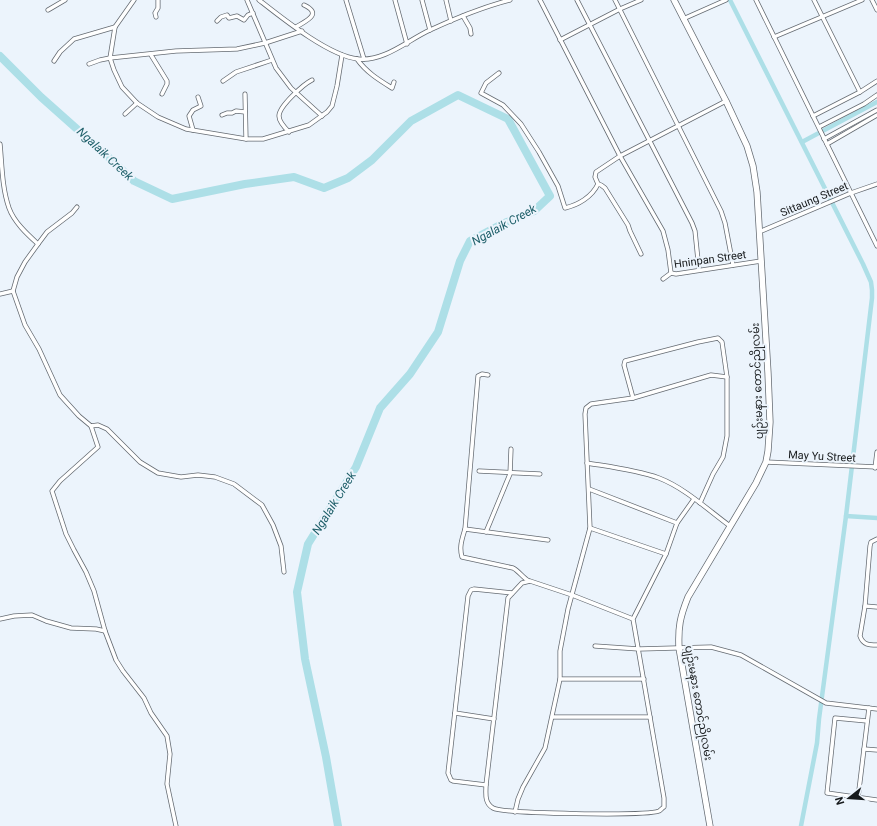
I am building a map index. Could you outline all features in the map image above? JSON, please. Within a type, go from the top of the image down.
[{"type":"main road","name":"ပျဉ်းမနား တောင်ညိုလမ်း","points":[[674,0],[726,101],[747,146],[753,166],[757,192],[770,422],[766,462],[756,483],[688,597],[680,616],[678,648],[710,826]]},
{"type":"street","points":[[48,10],[65,0]]},
{"type":"street","points":[[134,0],[115,27],[110,58],[114,70],[122,87],[137,102],[164,120],[193,130],[246,139],[263,139],[309,125],[322,116],[332,106],[342,55]]},
{"type":"street","points":[[156,17],[155,13],[158,8],[158,0]]},
{"type":"street","points":[[247,0],[272,60],[283,79],[296,93],[322,116]]},
{"type":"street","points":[[260,0],[302,31],[342,55],[357,59],[364,59],[392,51],[430,30],[463,16],[510,0]]},
{"type":"street","points":[[346,0],[364,59]]},
{"type":"street","points":[[395,0],[407,44]]},
{"type":"street","points":[[422,0],[430,30]]},
{"type":"street","points":[[446,0],[452,21]]},
{"type":"street","points":[[540,0],[620,156],[663,231],[668,250],[671,273]]},
{"type":"street","points":[[577,0],[650,140],[695,232],[699,270]]},
{"type":"street","points":[[615,0],[721,211],[725,223],[733,265]]},
{"type":"street","points":[[560,40],[589,24],[641,0]]},
{"type":"street","points":[[683,19],[726,0]]},
{"type":"street","points":[[756,0],[877,246]]},
{"type":"street","points":[[814,0],[860,92]]},
{"type":"street","points":[[774,37],[862,0]]},
{"type":"street","points":[[872,0],[877,10]]},
{"type":"street","points":[[296,27],[310,19],[312,15],[313,11],[311,8],[304,5]]},
{"type":"street","points":[[217,21],[221,17],[227,15],[229,18],[237,16],[244,20],[248,14],[253,13]]},
{"type":"street","points":[[463,16],[470,28],[471,34]]},
{"type":"street","points":[[54,61],[60,52],[74,39],[115,27]]},
{"type":"street","points":[[89,64],[110,58],[151,55],[176,51],[237,49],[265,43],[302,31]]},
{"type":"street","points":[[151,55],[167,80],[168,84],[162,94]]},
{"type":"street","points":[[357,59],[362,67],[384,84],[392,88],[394,82]]},
{"type":"street","points":[[223,80],[236,72],[272,60]]},
{"type":"street","points":[[499,73],[486,83],[481,93],[503,105],[521,124],[558,186],[565,208],[574,206],[585,199],[595,190],[598,184]]},
{"type":"street","points":[[289,132],[279,118],[280,112],[301,87],[312,80]]},
{"type":"street","points":[[813,116],[860,92],[877,81]]},
{"type":"street","points":[[245,94],[246,139]]},
{"type":"street","points":[[819,128],[864,104],[877,95]]},
{"type":"street","points":[[193,130],[189,116],[193,110],[201,106],[198,98]]},
{"type":"street","points":[[641,254],[628,225],[605,188],[598,184],[595,177],[596,172],[620,156],[726,101]]},
{"type":"street","points":[[125,114],[137,102]]},
{"type":"street","points":[[823,137],[877,110]]},
{"type":"street","points":[[222,115],[236,111],[246,112]]},
{"type":"street","points":[[827,144],[877,115]]},
{"type":"street","points":[[0,144],[4,188],[10,209],[25,232],[38,244]]},
{"type":"street","name":"Sittaung Street","points":[[759,232],[851,193],[877,184]]},
{"type":"street","points":[[77,207],[72,213],[47,232],[25,262],[17,277],[13,291],[25,325],[40,349],[60,395],[79,416],[91,426],[98,447],[60,481],[52,491],[66,534],[94,591],[105,631],[116,660],[144,698],[151,713],[167,736],[170,754],[167,784],[176,826]]},
{"type":"street","name":"Hninpan Street","points":[[663,279],[671,273],[676,274],[761,261]]},
{"type":"street","points":[[0,294],[13,291]]},
{"type":"street","points":[[633,398],[624,364],[625,361],[698,342],[718,338],[721,340],[727,377],[727,436],[723,457],[700,504]]},
{"type":"street","points":[[488,375],[482,374],[478,376],[465,529],[461,541],[462,557],[513,568],[519,571],[525,579],[572,595],[633,619]]},
{"type":"street","points":[[515,812],[523,787],[545,748],[553,717],[560,679],[560,651],[572,595],[590,528],[586,408],[591,404],[633,398],[711,374],[727,377]]},
{"type":"street","points":[[91,426],[98,425],[107,429],[140,462],[158,473],[181,477],[198,475],[215,477],[234,484],[262,505],[273,525],[281,546],[284,572]]},
{"type":"street","points":[[486,532],[510,473],[511,449]]},
{"type":"street","points":[[876,468],[877,452]]},
{"type":"street","name":"May Yu Street","points":[[766,462],[876,468]]},
{"type":"street","points":[[587,463],[659,478],[677,487],[730,526]]},
{"type":"street","points":[[479,472],[540,474]]},
{"type":"street","points":[[589,489],[677,523]]},
{"type":"street","points":[[530,581],[522,583],[508,598],[486,786],[486,799],[488,804],[493,808],[530,813],[632,813],[658,811],[664,807],[664,798],[633,619],[666,554],[677,523],[694,500]]},
{"type":"street","points":[[590,528],[666,554]]},
{"type":"street","points":[[465,529],[548,540]]},
{"type":"street","points":[[877,539],[871,542],[870,546],[865,606],[860,636],[864,643],[877,645]]},
{"type":"street","points":[[486,786],[453,781],[449,778],[448,773],[469,592],[474,589],[512,593]]},
{"type":"street","points":[[865,606],[877,607]]},
{"type":"street","points":[[0,619],[14,616],[32,615],[46,621],[71,628],[96,629],[105,631]]},
{"type":"street","points":[[595,646],[639,649],[711,647],[741,655],[813,694],[826,703],[877,709]]},
{"type":"street","points":[[560,679],[644,679]]},
{"type":"street","points":[[858,798],[869,708]]},
{"type":"street","points":[[455,713],[494,718]]},
{"type":"street","points":[[553,717],[650,717]]},
{"type":"street","points":[[867,721],[835,718],[826,793],[877,800]]},
{"type":"street","points":[[864,749],[877,750]]},
{"type":"waterway","points":[[730,0],[863,264],[871,282],[872,290],[846,516],[817,743],[801,826]]},
{"type":"waterway","name":"Ngalaik Creek","points":[[0,56],[41,97],[134,181],[172,199],[245,184],[294,177],[324,188],[348,178],[372,160],[411,121],[458,95],[508,119],[550,196],[534,211],[502,224],[470,241],[460,261],[438,332],[410,374],[380,408],[356,467],[308,544],[297,592],[305,659],[326,757],[338,826]]},
{"type":"waterway","points":[[802,142],[877,102]]},
{"type":"waterway","points":[[846,516],[877,518]]}]
